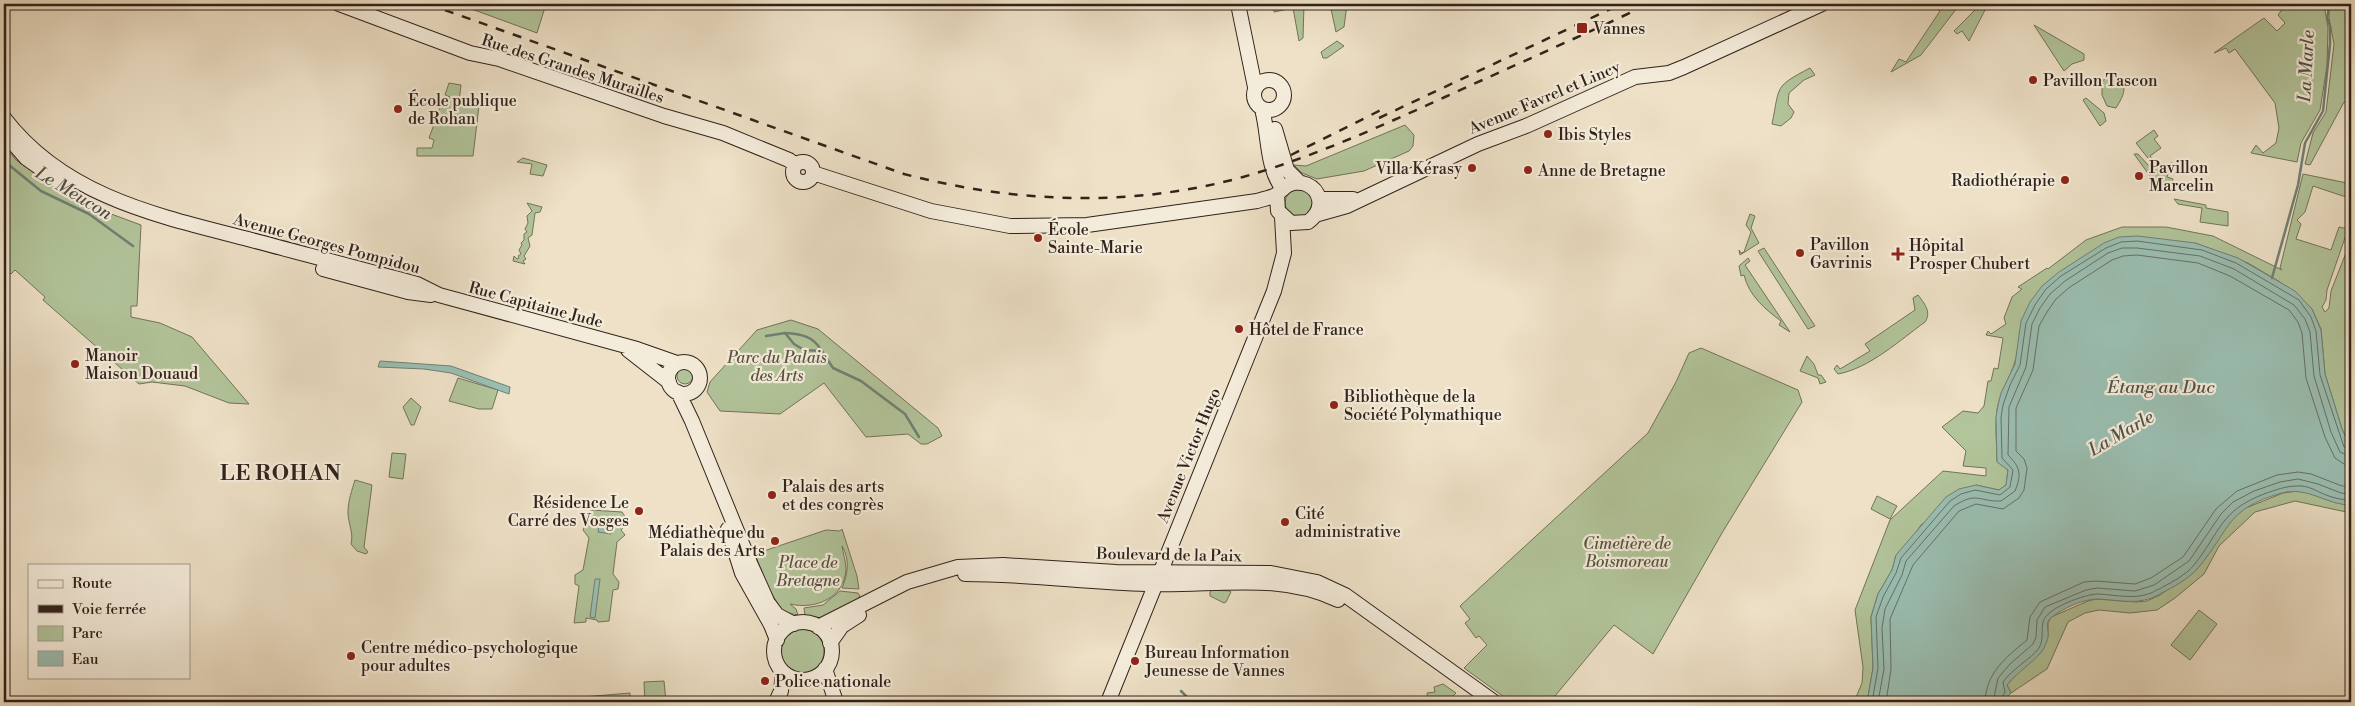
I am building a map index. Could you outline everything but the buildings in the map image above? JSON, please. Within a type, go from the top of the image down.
[{"type":"main road","name":"Rue des Grandes Murailles","points":[[339,4],[470,53],[492,57],[664,116],[723,133],[789,160],[795,165],[800,162],[807,163],[812,168],[813,173],[931,211],[1010,226],[1087,225],[1257,201],[1280,202]]},
{"type":"main road","points":[[1238,4],[1255,87],[1254,100],[1269,109],[1282,157],[1289,172],[1300,183]]},
{"type":"main road","name":"Avenue Favrel et Lincy","points":[[1315,215],[1333,212],[1478,144],[1526,126],[1634,77],[1669,73],[1684,67],[1822,4]]},
{"type":"main road","points":[[1250,58],[1269,80],[1279,84],[1284,91],[1283,100],[1269,109]]},
{"type":"main road","points":[[1255,87],[1262,81],[1269,80]]},
{"type":"main road","points":[[1269,109],[1271,158],[1277,179],[1280,202],[1291,223],[1301,224],[1308,222],[1318,210],[1319,199],[1310,186],[1292,183],[1280,202]]},
{"type":"main road","name":"Avenue Georges Pompidou","points":[[4,118],[30,146],[62,172],[93,191],[167,218],[395,278],[416,284],[439,295]]},
{"type":"main road","name":"Avenue Georges Pompidou","points":[[4,132],[26,158],[58,180],[90,199],[127,213],[408,292],[439,295]]},
{"type":"main road","name":"Avenue Favrel et Lincy","points":[[1319,199],[1344,201],[1365,196]]},
{"type":"main road","name":"Avenue Victor Hugo","points":[[1108,702],[1274,291],[1284,253],[1280,202]]},
{"type":"main road","name":"Rue Capitaine Jude","points":[[439,295],[650,353],[677,364]]},
{"type":"main road","name":"Rue Capitaine Jude","points":[[623,346],[673,387]]},
{"type":"main road","points":[[673,387],[686,394],[693,391],[700,381],[697,368],[685,362],[677,364],[669,373],[673,387],[692,421],[768,603],[777,615],[794,624]]},
{"type":"main road","points":[[692,421],[693,391]]},
{"type":"main road","points":[[720,491],[737,562],[747,584],[771,625],[777,640]]},
{"type":"main road","name":"Boulevard de la Paix","points":[[818,627],[907,582],[958,566],[1019,565],[1157,578],[1271,573],[1317,582],[1356,602],[1494,702]]},
{"type":"main road","name":"Boulevard de la Paix","points":[[830,643],[842,626],[865,612],[918,585],[956,574],[1269,582],[1297,587],[1336,599],[1484,702]]},
{"type":"main road","points":[[776,702],[781,691],[783,672],[775,656],[777,640],[784,630],[794,624],[806,623],[818,627],[826,634],[830,643],[832,654],[826,669],[836,702]]},
{"type":"main road","points":[[784,702],[806,679],[826,669]]},
{"type":"main road","points":[[783,672],[806,679],[826,693],[829,702]]},
{"type":"green space","points":[[458,4],[546,4],[537,33]]},
{"type":"green space","points":[[1273,4],[1304,4],[1303,38],[1299,41],[1293,8],[1274,12]]},
{"type":"green space","points":[[1330,4],[1347,4],[1344,27],[1336,32]]},
{"type":"green space","points":[[1927,4],[1960,4],[1921,55],[1891,72],[1899,59],[1906,62],[1940,11]]},
{"type":"green space","points":[[2286,4],[2328,4],[2325,10],[2328,27],[2327,66],[2320,110],[2301,143],[2297,162],[2251,153],[2256,145],[2263,153],[2276,143],[2279,128],[2275,103],[2235,49],[2229,53],[2226,48],[2214,53],[2264,18],[2277,31],[2285,23],[2278,15]]},
{"type":"green space","points":[[2333,4],[2351,4],[2351,107],[2344,102],[2310,165],[2305,164],[2313,133],[2326,112],[2334,44],[2329,10]]},
{"type":"green space","points":[[1978,7],[1985,10],[1969,41],[1962,31],[1957,34],[1954,31]]},
{"type":"green space","points":[[2034,25],[2084,54],[2084,60],[2072,64],[2064,71]]},
{"type":"green space","points":[[1337,41],[1344,46],[1327,58],[1323,58],[1321,52]]},
{"type":"green space","points":[[1810,68],[1815,75],[1804,80],[1789,93],[1788,104],[1794,112],[1791,118],[1781,126],[1772,124],[1780,88],[1790,79]]},
{"type":"green space","points":[[2111,71],[2121,80],[2124,88],[2116,108],[2107,106],[2102,95],[2102,82]]},
{"type":"green space","points":[[449,83],[461,85],[459,102],[479,106],[473,156],[417,156],[417,148],[432,148],[434,140],[429,138],[441,105],[447,107],[450,97],[445,95]]},
{"type":"green space","points":[[2086,98],[2104,113],[2106,121],[2100,126],[2083,100]]},
{"type":"green space","points":[[1405,125],[1414,135],[1413,146],[1409,151],[1364,171],[1317,179],[1302,173],[1294,165],[1306,166]]},
{"type":"green space","points":[[2154,130],[2158,136],[2154,139],[2161,148],[2150,156],[2154,161],[2151,162],[2136,143]]},
{"type":"green space","points":[[4,145],[16,160],[76,201],[141,225],[137,306],[131,306],[131,317],[160,323],[192,337],[249,404],[229,403],[185,386],[152,382],[139,384],[43,300],[45,297],[15,270],[11,274],[4,267]]},
{"type":"green space","points":[[2134,154],[2138,154],[2149,166],[2173,163],[2175,167],[2170,166],[2167,177],[2173,179],[2172,183],[2166,185],[2164,182],[2158,187]]},
{"type":"green space","points":[[523,158],[547,165],[543,176],[530,174],[532,164],[517,162]]},
{"type":"green space","points":[[2303,174],[2347,183],[2351,191],[2349,198],[2313,186],[2305,212],[2297,220],[2301,224],[2296,239],[2331,250],[2339,227],[2348,229],[2327,290],[2326,300],[2322,307],[2325,312],[2329,308],[2331,291],[2351,240],[2351,449],[2342,429],[2325,374],[2321,329],[2312,309],[2280,282],[2248,263],[2195,243],[2017,353],[2000,398],[1996,419],[1997,461],[2008,470],[2006,485],[1999,490],[1976,485],[1921,525],[1907,545],[1896,555],[1892,570],[1878,594],[1871,617],[1873,668],[1867,702],[1854,702],[1862,683],[1863,667],[1855,610],[1890,520],[1943,471],[1986,476],[1986,468],[1963,466],[1966,451],[1942,427],[1963,411],[1978,413],[1984,406],[1988,381],[1991,381],[1994,368],[1998,369],[2003,338],[1986,335],[1988,331],[1991,334],[2006,324],[2004,318],[2012,297],[2022,289],[2018,287],[2048,269],[2086,240],[2122,227],[2166,227],[2213,236],[2282,270],[2280,268]]},
{"type":"green space","points":[[1299,189],[1309,193],[1313,203],[1309,213],[1299,217],[1289,213],[1285,203],[1289,193]]},
{"type":"green space","points":[[2174,199],[2206,205],[2206,208],[2228,212],[2228,226],[2200,222],[2202,208],[2178,204]]},
{"type":"green space","points":[[527,203],[542,207],[540,212],[535,213],[532,235],[528,238],[530,246],[524,256],[526,259],[523,261],[525,264],[513,261],[514,256],[517,259],[521,254],[519,250],[524,240],[524,234],[527,232],[525,229],[528,223],[527,216],[532,211]]},
{"type":"green space","points":[[1750,214],[1755,216],[1751,228],[1759,243],[1740,255],[1739,250],[1741,253],[1744,252],[1751,232],[1746,225]]},
{"type":"green space","points":[[1764,248],[1815,326],[1808,329],[1758,251]]},
{"type":"green space","points":[[1748,258],[1750,261],[1745,265],[1790,332],[1779,325],[1781,321],[1758,301],[1746,283],[1744,275],[1741,276],[1739,266]]},
{"type":"green space","points":[[1918,295],[1925,304],[1927,311],[1928,315],[1925,322],[1873,360],[1850,371],[1838,374],[1834,369],[1837,365],[1840,369],[1870,351],[1865,344],[1915,310],[1913,298]]},
{"type":"green space","name":"Parc du Palais des Arts","points":[[791,320],[818,329],[938,428],[942,436],[927,444],[921,444],[908,434],[866,437],[824,383],[780,414],[720,411],[707,392],[710,382],[757,330]]},
{"type":"green space","name":"Cimetière de Boismoreau","points":[[1701,348],[1798,390],[1802,402],[1722,533],[1653,654],[1614,625],[1550,702],[1511,702],[1464,668],[1487,645],[1479,636],[1476,638],[1465,623],[1470,619],[1460,606],[1648,433],[1676,382],[1689,353]]},
{"type":"green space","points":[[1807,356],[1814,364],[1818,375],[1821,375],[1826,382],[1820,384],[1818,378],[1800,371]]},
{"type":"green space","points":[[685,368],[691,370],[693,376],[691,382],[685,384],[679,382],[677,376],[679,370]]},
{"type":"green space","points":[[458,378],[498,390],[492,409],[479,409],[449,401]]},
{"type":"green space","points":[[411,398],[421,407],[414,425],[411,425],[403,407]]},
{"type":"green space","points":[[392,453],[406,454],[403,479],[389,477]]},
{"type":"green space","points":[[355,480],[372,485],[364,547],[368,552],[366,554],[357,551],[351,544],[352,536],[348,508]]},
{"type":"green space","points":[[2298,491],[2337,503],[2351,505],[2351,513],[2295,501],[2255,512],[2219,546],[2204,574],[2157,610],[2130,613],[2099,610],[2085,613],[2068,622],[2047,669],[2011,693],[2007,685],[2018,672],[2040,653],[2048,636],[2048,623],[2051,617],[2096,599],[2136,602],[2147,601],[2160,595],[2197,569],[2230,521],[2241,510],[2283,493]]},
{"type":"green space","points":[[1877,496],[1897,506],[1890,519],[1871,509]]},
{"type":"green space","points":[[591,510],[622,512],[626,518],[624,527],[621,530],[625,535],[617,542],[613,574],[619,582],[618,589],[613,590],[609,621],[598,622],[597,620],[586,618],[586,622],[574,623],[579,586],[575,584],[575,575],[583,570],[589,538],[583,530]]},
{"type":"green space","name":"Place de Bretagne","points":[[842,529],[857,576],[859,589],[842,588],[847,567],[845,551],[842,546],[846,569],[840,588],[827,600],[818,603],[809,605],[790,604],[796,609],[798,615],[784,612],[768,589],[755,554],[826,530],[840,531]]},
{"type":"green space","points":[[1212,590],[1231,592],[1224,603],[1210,596]]},
{"type":"green space","points":[[840,591],[858,593],[860,596],[856,600],[819,619],[805,615],[804,608],[823,605]]},
{"type":"green space","points":[[2199,610],[2217,624],[2190,660],[2171,645]]},
{"type":"green space","points":[[806,629],[818,635],[823,642],[823,660],[818,667],[811,672],[798,673],[790,670],[783,663],[780,647],[783,639],[790,632]]},
{"type":"green space","points":[[664,681],[666,702],[645,702],[644,682]]},
{"type":"green space","points":[[1443,684],[1456,693],[1447,702],[1428,701],[1427,693],[1435,692],[1434,687]]},
{"type":"green space","points":[[630,693],[630,702],[571,702],[571,698]]},
{"type":"water","name":"Étang au Duc","points":[[2138,236],[2195,243],[2238,258],[2295,291],[2312,309],[2321,330],[2325,374],[2342,429],[2351,449],[2351,505],[2333,502],[2300,492],[2282,493],[2263,499],[2239,513],[2198,568],[2170,589],[2145,600],[2092,599],[2062,610],[2048,621],[2048,638],[2044,648],[2007,685],[2011,693],[2002,702],[1867,702],[1873,668],[1871,617],[1878,594],[1892,570],[1896,555],[1946,497],[1959,489],[1976,485],[1999,490],[2006,485],[2008,470],[1997,462],[1996,417],[2001,393],[2015,364],[2021,321],[2030,302],[2042,286],[2059,272],[2104,243],[2119,237]]},
{"type":"water","points":[[380,361],[451,366],[510,387],[509,394],[451,373],[424,369],[378,367]]},
{"type":"water","points":[[600,520],[612,521],[611,534],[598,532]]},
{"type":"water","points":[[595,579],[600,579],[595,618],[590,617]]},
{"type":"waterway","name":"La Marle","points":[[2272,278],[2298,185],[2305,143],[2323,111],[2330,44],[2330,26],[2327,18],[2330,4]]},
{"type":"waterway","name":"Le Meucon","points":[[4,161],[41,191],[89,214],[133,246]]},
{"type":"waterway","name":"Le Meucon","points":[[785,333],[806,337],[818,345],[821,350]]},
{"type":"waterway","name":"Le Meucon","points":[[766,336],[785,333],[794,344],[804,350],[822,351],[833,368],[861,381],[905,414],[919,437]]},
{"type":"waterway","name":"Le Meucon","points":[[1181,691],[1189,699]]},
{"type":"railway","points":[[428,4],[904,174],[988,191],[1073,198],[1158,194],[1201,187],[1269,169],[1371,130],[1649,4]]},
{"type":"railway","points":[[1379,118],[1621,4]]},
{"type":"railway","points":[[1291,155],[1385,108]]},
{"type":"place","name":"Vannes","points":[[1582,28]]},
{"type":"place","name":"Pavillon Tascon","points":[[2033,80]]},
{"type":"place","name":"École publique de Rohan","points":[[398,109]]},
{"type":"place","name":"Ibis Styles","points":[[1548,134]]},
{"type":"place","name":"Villa Kérasy","points":[[1472,168]]},
{"type":"place","name":"Anne de Bretagne","points":[[1528,170]]},
{"type":"place","name":"Pavillon Marcelin","points":[[2139,176]]},
{"type":"place","name":"Radiothérapie","points":[[2065,180]]},
{"type":"place","name":"École Sainte-Marie","points":[[1038,238]]},
{"type":"place","name":"Pavillon Gavrinis","points":[[1800,253]]},
{"type":"place","name":"Hôpital Prosper Chubert","points":[[1898,254]]},
{"type":"place","name":"Hôtel de France","points":[[1239,329]]},
{"type":"place","name":"Manoir Maison Douaud","points":[[75,364]]},
{"type":"place","name":"Bibliothèque de la Société Polymathique","points":[[1334,405]]},
{"type":"place","name":"Palais des arts et des congrès","points":[[772,495]]},
{"type":"place","name":"Résidence Le Carré des Vosges","points":[[639,511]]},
{"type":"place","name":"Cité administrative","points":[[1285,522]]},
{"type":"place","name":"Médiathèque du Palais des Arts","points":[[775,541]]},
{"type":"place","name":"Centre médico-psychologique pour adultes","points":[[351,656]]},
{"type":"place","name":"Bureau Information Jeunesse de Vannes","points":[[1135,661]]},
{"type":"place","name":"Police nationale","points":[[765,681]]},
{"type":"district","name":"LE ROHAN","points":[[281,473]]}]
